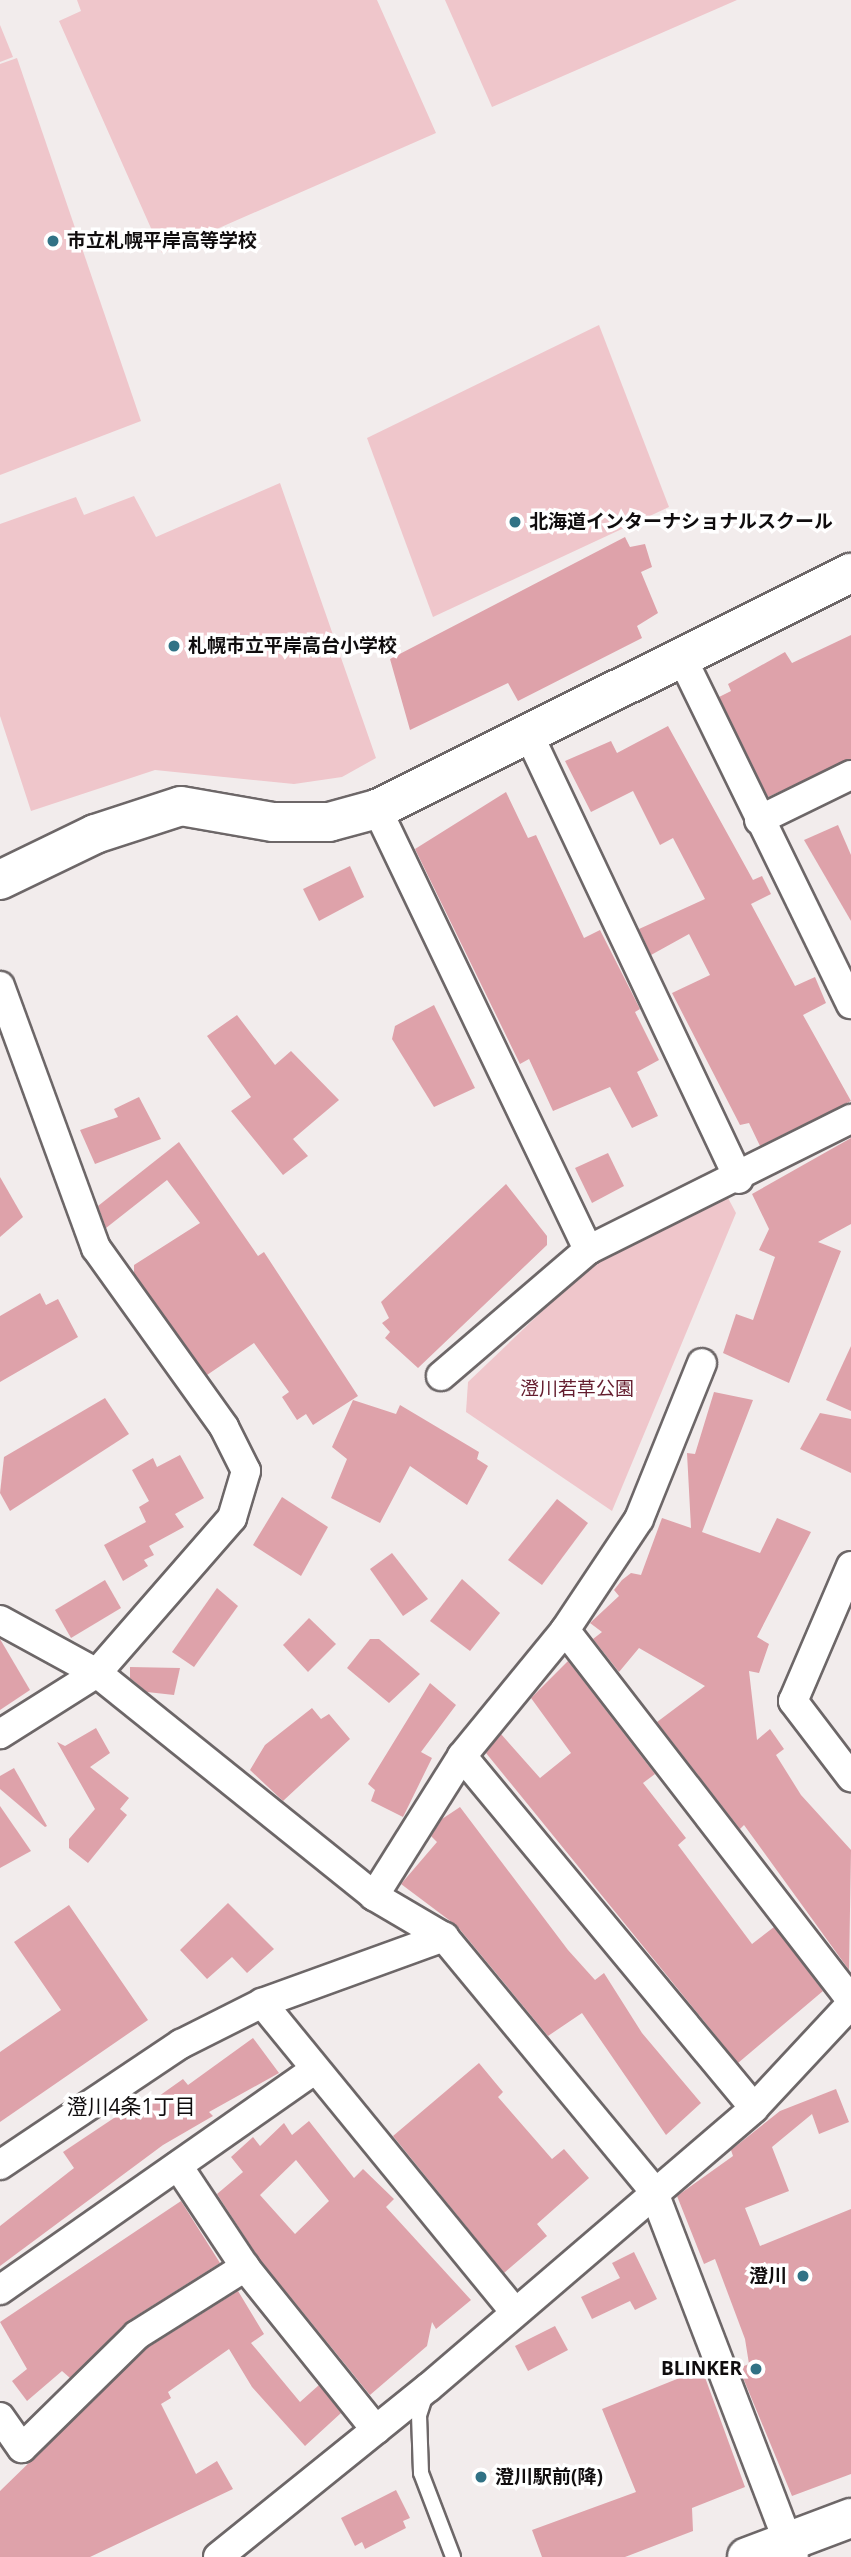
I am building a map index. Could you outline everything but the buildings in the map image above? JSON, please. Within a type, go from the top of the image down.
[{"type":"street","points":[[0,880],[96,834],[181,806],[273,822],[329,822],[377,809],[682,660],[851,573]]},
{"type":"street","points":[[682,660],[851,1004]]},
{"type":"street","points":[[529,735],[738,1180]]},
{"type":"street","points":[[759,820],[851,775]]},
{"type":"street","points":[[377,809],[588,1250]]},
{"type":"street","points":[[0,986],[96,1248],[225,1427],[246,1471],[232,1518],[97,1673],[0,1734]]},
{"type":"street","points":[[441,1376],[588,1250],[738,1180],[851,1119]]},
{"type":"street","points":[[374,1896],[462,1756],[565,1630],[639,1519],[702,1363]]},
{"type":"street","points":[[851,1566],[793,1701],[851,1777]]},
{"type":"street","points":[[0,1620],[97,1673],[374,1896],[444,1937],[653,2190],[791,2549]]},
{"type":"street","points":[[218,2557],[429,2386],[653,2190],[754,2108],[849,2013],[565,1630]]},
{"type":"street","points":[[462,1756],[754,2108]]},
{"type":"street","points":[[0,2165],[181,2044],[262,2003],[444,1937]]},
{"type":"street","points":[[262,2003],[313,2071],[513,2310]]},
{"type":"street","points":[[0,2290],[313,2071]]},
{"type":"street","points":[[178,2166],[245,2267],[376,2430]]},
{"type":"street","points":[[0,2417],[22,2448],[137,2335],[245,2267]]},
{"type":"street","points":[[747,2557],[791,2549],[851,2518]]},
{"type":"lane","points":[[429,2386],[419,2415],[421,2473],[453,2557]]},
{"type":"green space","points":[[77,0],[377,0],[436,133],[162,253],[59,21],[81,11]]},
{"type":"green space","points":[[445,0],[737,0],[492,107]]},
{"type":"green space","points":[[0,25],[13,57],[0,62]]},
{"type":"green space","name":"市立札幌平岸高等学校","points":[[17,58],[141,421],[0,475],[0,64]]},
{"type":"green space","points":[[599,325],[669,507],[433,617],[367,438]]},
{"type":"green space","name":"札幌市立平岸高台小学校","points":[[280,483],[376,758],[342,777],[294,784],[155,770],[31,811],[0,716],[0,524],[76,497],[84,515],[134,496],[156,537]]},
{"type":"green space","name":"澄川若草公園","points":[[728,1198],[736,1213],[612,1511],[466,1412],[468,1382],[602,1254]]},
{"type":"place","name":"市立札幌平岸高等学校","points":[[53,241]]},
{"type":"place","name":"北海道インターナショナルスクール","points":[[515,522]]},
{"type":"place","name":"札幌市立平岸高台小学校","points":[[174,646]]},
{"type":"place","name":"澄川","points":[[803,2276]]},
{"type":"place","name":"BLINKER","points":[[756,2369]]},
{"type":"place","name":"澄川駅前(降)","points":[[481,2477]]},
{"type":"district","name":"澄川4条1丁目","points":[[131,2106]]}]
